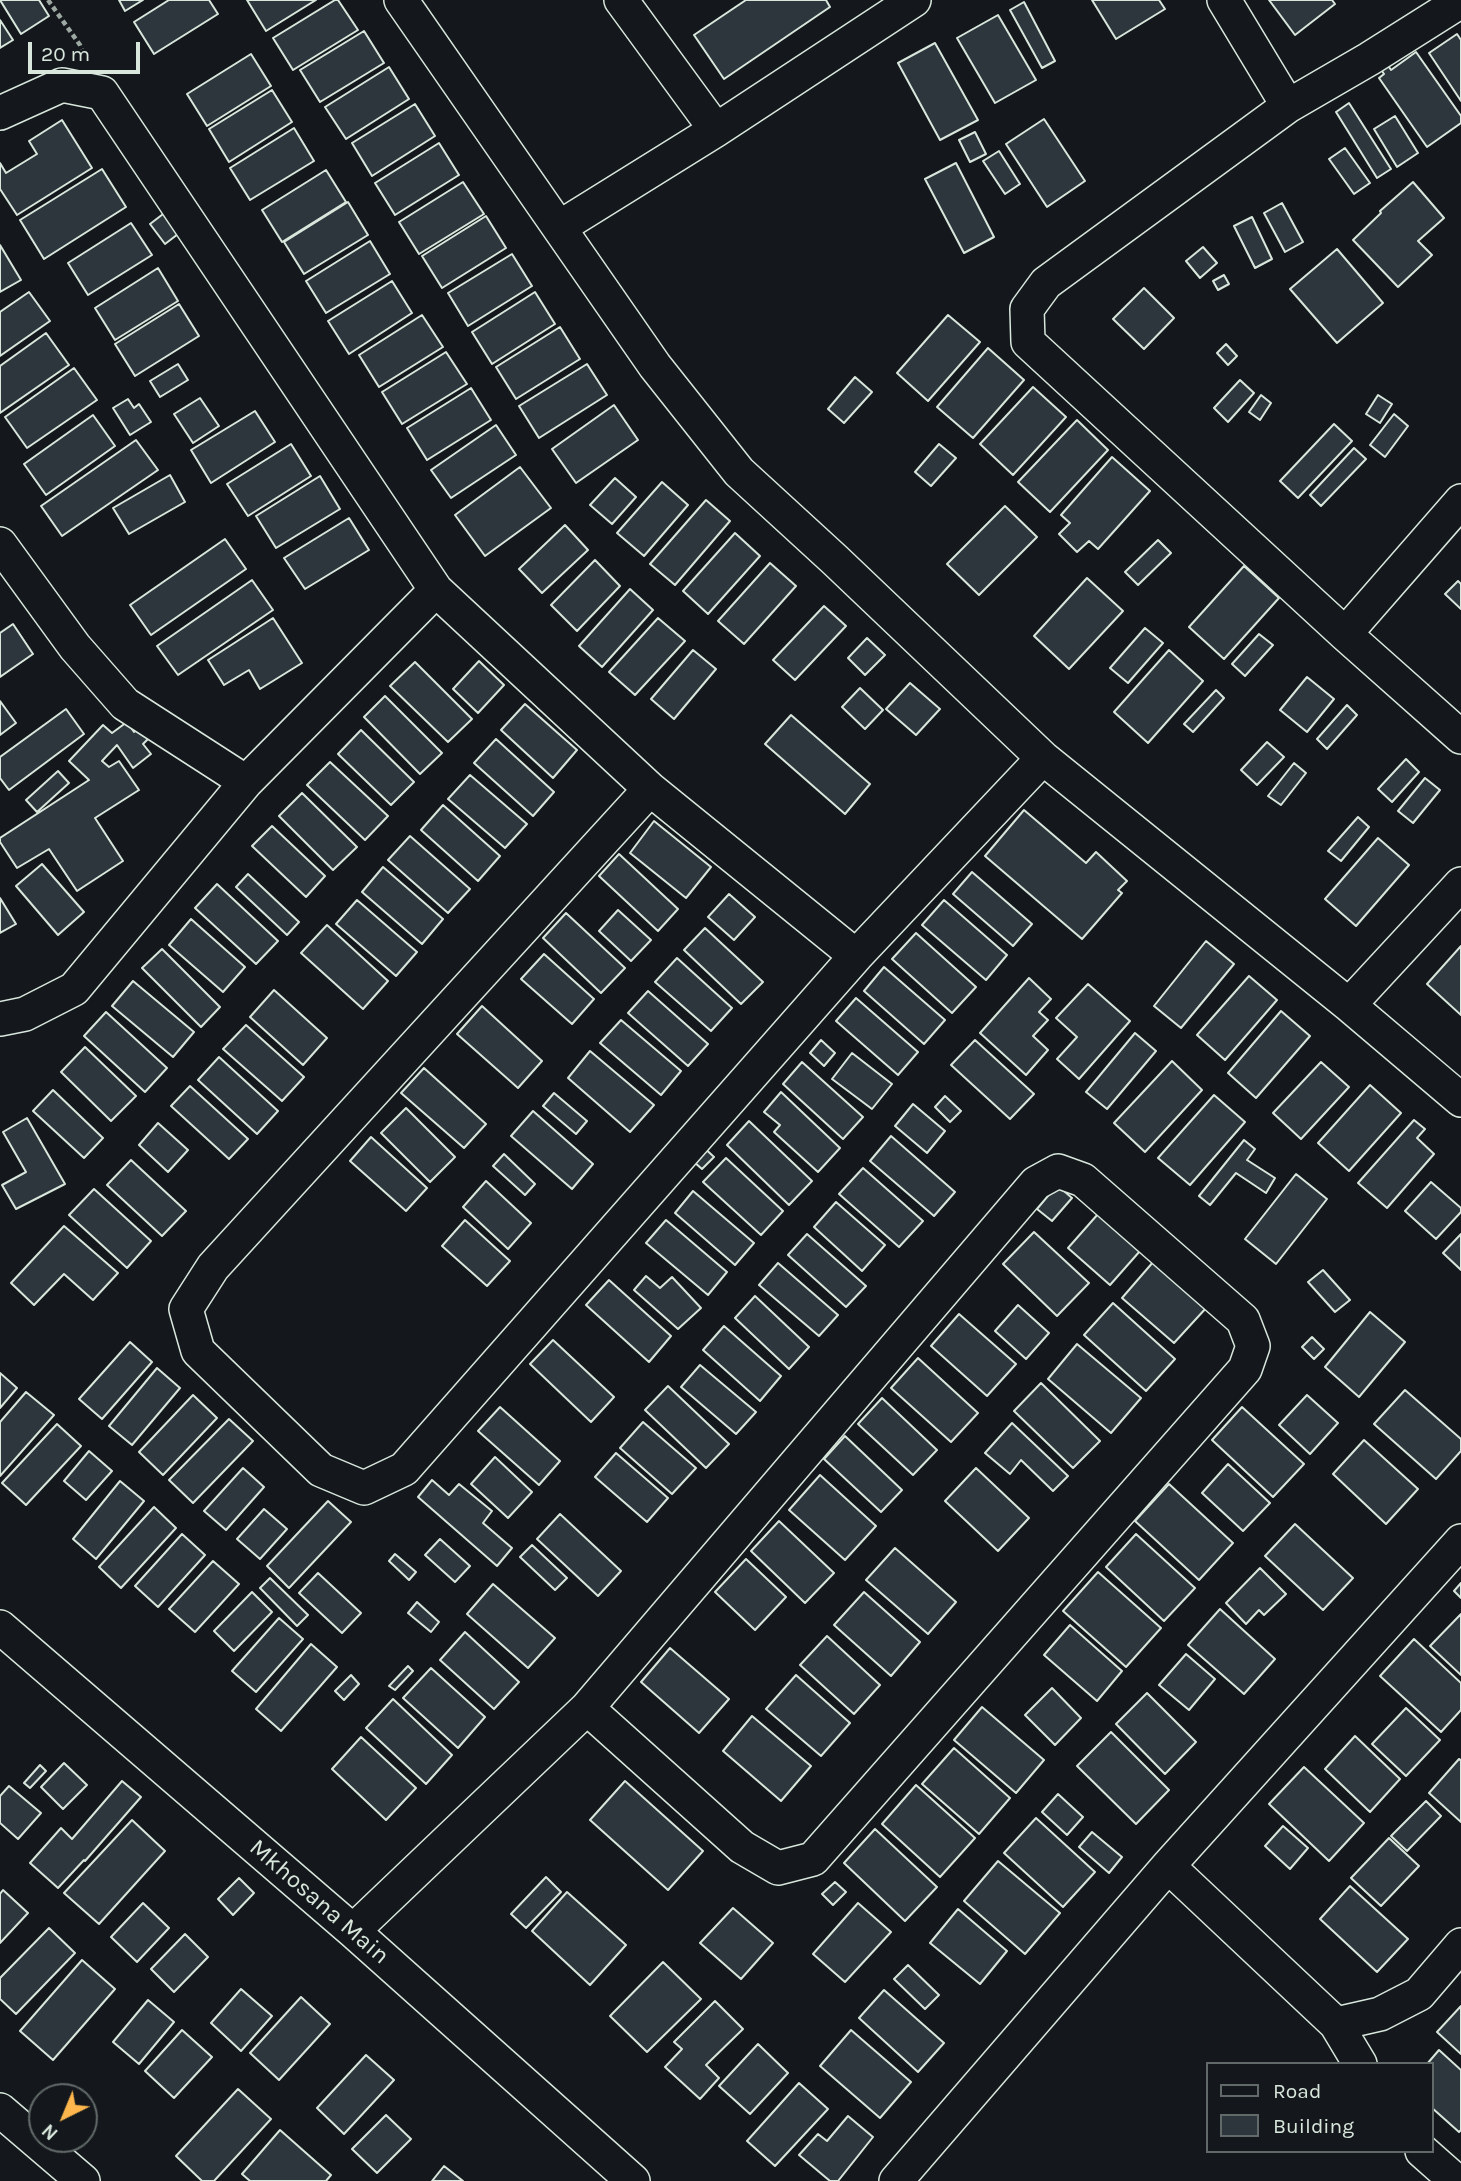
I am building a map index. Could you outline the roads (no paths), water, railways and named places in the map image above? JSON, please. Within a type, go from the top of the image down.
[{"type":"street","points":[[401,0],[655,366],[739,472],[1043,758],[1349,1005],[1461,1100]]},
{"type":"street","points":[[621,0],[716,130]]},
{"type":"street","points":[[1223,0],[1288,106]]},
{"type":"street","points":[[1461,1],[1288,106],[1046,284],[1027,309],[1028,342],[1461,737]]},
{"type":"street","points":[[560,227],[716,130],[895,5]]},
{"type":"street","points":[[0,113],[62,85],[102,93],[436,590],[650,789],[856,957]]},
{"type":"street","points":[[1345,634],[1461,501]]},
{"type":"street","points":[[0,544],[75,648],[125,704],[246,782]]},
{"type":"street","points":[[0,1019],[25,1014],[75,989],[246,782],[436,590]]},
{"type":"street","points":[[650,789],[213,1267],[186,1308],[198,1351],[321,1470],[364,1488],[404,1469],[856,957],[1043,758]]},
{"type":"street","points":[[1349,1005],[1461,884]]},
{"type":"street","points":[[353,1931],[587,1708],[1036,1183],[1058,1171],[1083,1180],[1243,1320],[1253,1346],[1245,1369],[813,1858],[778,1868],[742,1847],[587,1708]]},
{"type":"street","points":[[896,2181],[1168,1866],[1461,1541]]},
{"type":"street","name":"Mkhosana Main","points":[[0,1628],[353,1931],[634,2181]]},
{"type":"street","points":[[1168,1866],[1336,2024],[1359,2062]]},
{"type":"street","points":[[1336,2024],[1380,2014],[1419,1994],[1461,1945]]},
{"type":"street","points":[[0,2110],[83,2181]]},
{"type":"street","points":[[1424,2153],[1456,2181]]}]
